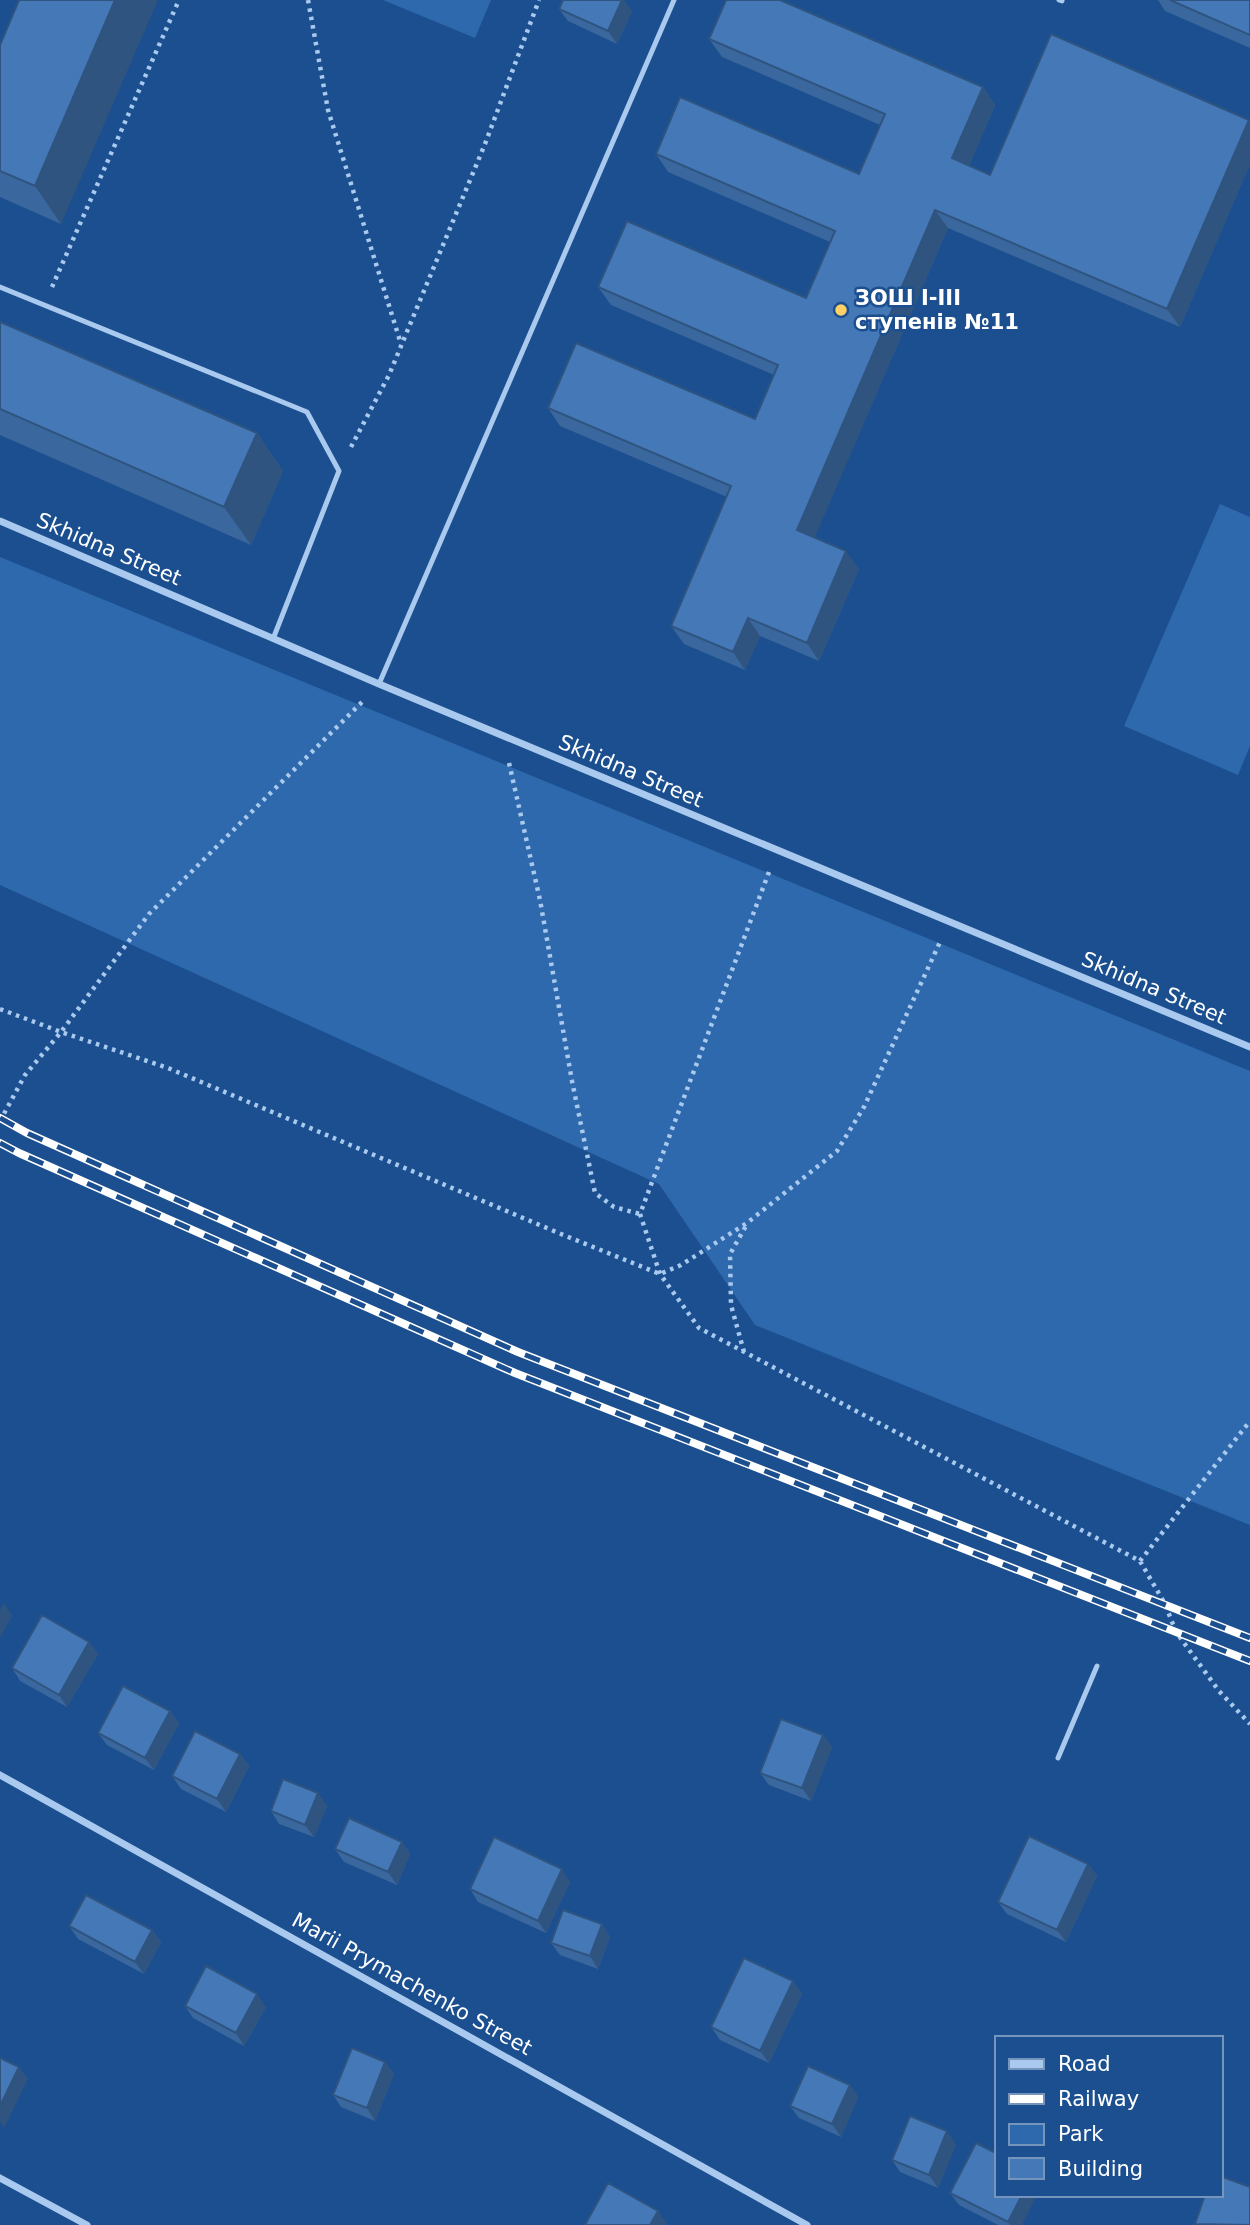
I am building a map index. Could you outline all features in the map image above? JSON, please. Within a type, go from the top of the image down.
[{"type":"street","name":"Skhidna Street","points":[[0,521],[379,684],[1250,1046]]},
{"type":"street","name":"Marii Prymachenko Street","points":[[0,1774],[807,2225]]},
{"type":"street","points":[[0,2178],[87,2225]]},
{"type":"lane","points":[[379,684],[674,0]]},
{"type":"lane","points":[[0,287],[307,412],[339,471],[272,639]]},
{"type":"lane","points":[[1058,1758],[1097,1666]]},
{"type":"path","points":[[44,306],[179,0]]},
{"type":"path","points":[[308,0],[328,110],[402,345]]},
{"type":"path","points":[[339,471],[402,345],[485,144],[539,0]]},
{"type":"path","points":[[0,1121],[25,1075],[61,1032],[149,914],[379,684]]},
{"type":"path","points":[[503,736],[540,900],[595,1193],[614,1208],[640,1214]]},
{"type":"path","points":[[777,851],[640,1214],[660,1274],[699,1328],[1140,1561],[1165,1604],[1176,1632],[1219,1691],[1250,1724]]},
{"type":"path","points":[[0,1009],[168,1068],[660,1274],[681,1265],[747,1223],[837,1151],[864,1107],[949,922]]},
{"type":"path","points":[[744,1352],[732,1305],[730,1254],[747,1223]]},
{"type":"path","points":[[1140,1561],[1250,1422]]},
{"type":"green space","points":[[383,0],[491,0],[475,38]]},
{"type":"green space","points":[[1220,504],[1250,517],[1250,746],[1238,775],[1124,726]]},
{"type":"green space","points":[[0,557],[1250,1071],[1250,1525],[755,1325],[659,1184],[0,885]]},
{"type":"building","points":[[19,0],[115,0],[35,186],[0,171],[0,45]]},
{"type":"building","points":[[563,0],[622,0],[608,31],[559,9]]},
{"type":"building","points":[[726,0],[780,0],[983,87],[952,158],[990,175],[1051,34],[1249,120],[1167,309],[935,210],[797,530],[846,551],[807,643],[748,618],[733,652],[671,626],[731,486],[548,408],[576,343],[755,419],[778,365],[598,287],[627,221],[806,298],[835,231],[656,154],[680,97],[859,174],[885,114],[709,39]]},
{"type":"building","points":[[1170,0],[1250,0],[1250,35]]},
{"type":"building","points":[[0,322],[257,433],[224,507],[0,409]]},
{"type":"building","points":[[42,1615],[89,1642],[59,1695],[12,1668]]},
{"type":"building","points":[[123,1686],[170,1711],[145,1758],[98,1733]]},
{"type":"building","points":[[781,1719],[823,1735],[802,1788],[760,1773]]},
{"type":"building","points":[[195,1731],[240,1754],[217,1799],[172,1776]]},
{"type":"building","points":[[283,1779],[318,1793],[305,1825],[271,1811]]},
{"type":"building","points":[[349,1818],[402,1842],[388,1872],[335,1849]]},
{"type":"building","points":[[1029,1836],[1088,1864],[1057,1930],[998,1902]]},
{"type":"building","points":[[494,1837],[562,1869],[538,1921],[470,1889]]},
{"type":"building","points":[[86,1895],[152,1930],[135,1962],[69,1926]]},
{"type":"building","points":[[563,1910],[602,1924],[590,1956],[551,1943]]},
{"type":"building","points":[[744,1958],[793,1981],[760,2051],[711,2027]]},
{"type":"building","points":[[206,1966],[257,1994],[236,2033],[185,2006]]},
{"type":"building","points":[[352,2048],[385,2062],[367,2108],[333,2095]]},
{"type":"building","points":[[0,2058],[19,2067],[0,2106]]},
{"type":"building","points":[[808,2066],[850,2085],[832,2124],[790,2106]]},
{"type":"building","points":[[910,2116],[947,2131],[929,2175],[892,2160]]},
{"type":"building","points":[[976,2143],[995,2152],[995,2197],[1021,2197],[1008,2222],[950,2193]]},
{"type":"building","points":[[1222,2177],[1250,2187],[1250,2225],[1195,2224],[1204,2197],[1222,2197]]},
{"type":"building","points":[[608,2183],[658,2211],[650,2225],[585,2225]]},
{"type":"railway","points":[[0,1118],[27,1133],[518,1352],[1250,1638]]},
{"type":"railway","points":[[0,1143],[515,1373],[1250,1661]]},
{"type":"place","name":"ЗОШ І-ІІІ ступенів №11","points":[[841,310]]}]
